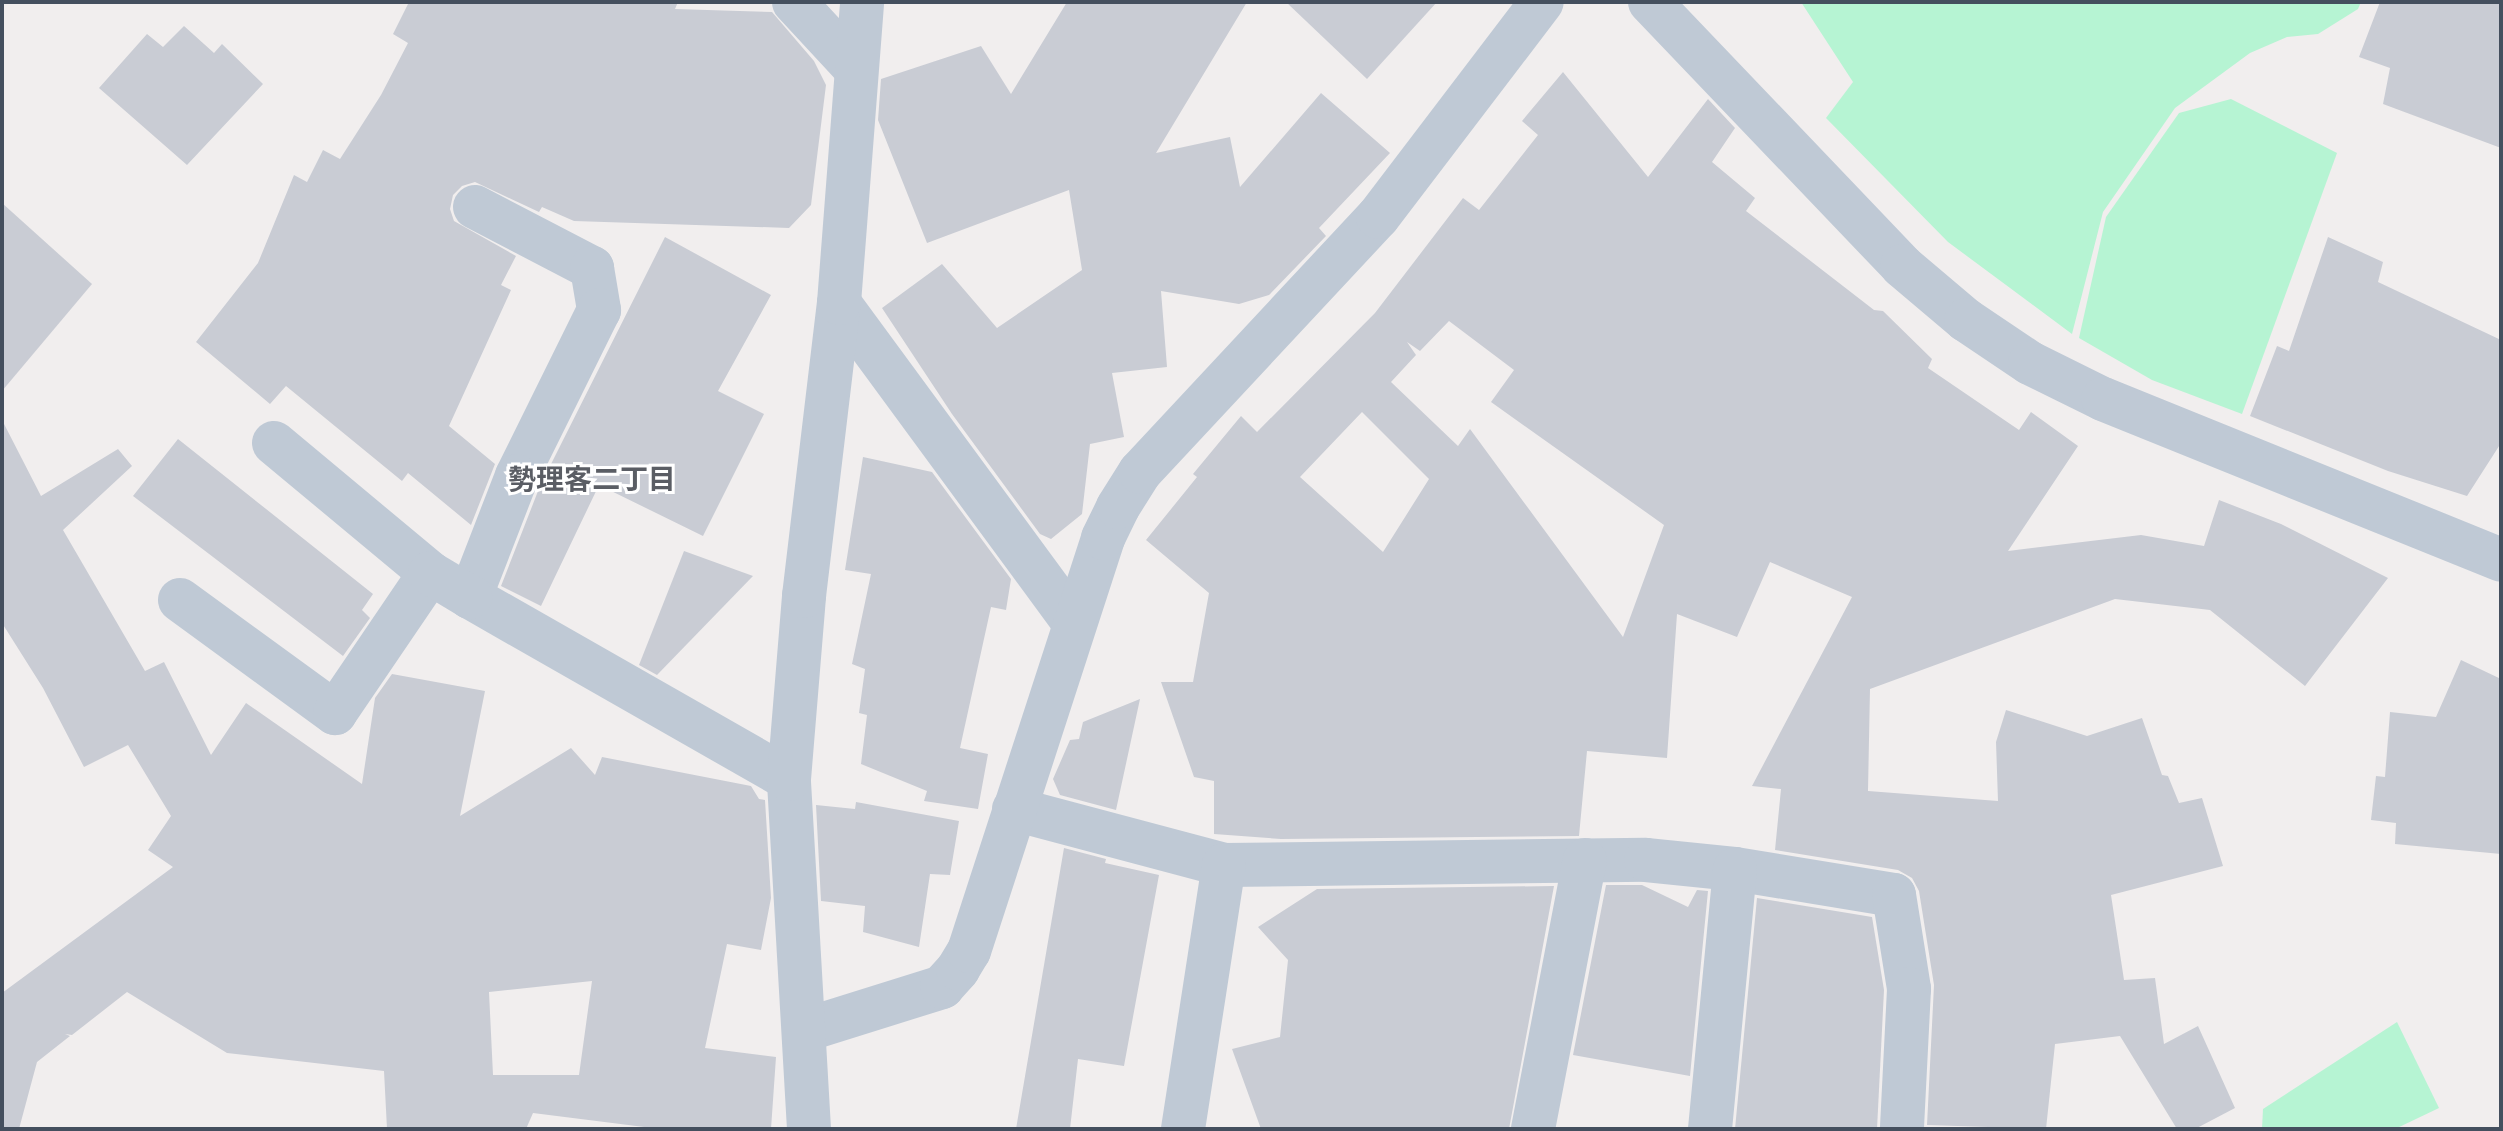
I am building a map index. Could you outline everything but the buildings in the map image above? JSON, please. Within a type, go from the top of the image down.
[{"type":"street","points":[[794,2],[856,69]]},
{"type":"street","points":[[809,1129],[789,779],[804,596],[839,303],[862,2]]},
{"type":"street","points":[[805,1030],[942,987],[969,951],[1103,538],[1140,472],[1378,217],[1542,2]]},
{"type":"street","points":[[1650,2],[1902,266],[1966,320],[2030,363],[2103,399],[2501,560]]},
{"type":"street","points":[[470,597],[517,476],[599,310],[592,268],[475,207]]},
{"type":"street","points":[[839,303],[1075,624]]},
{"type":"street","points":[[274,443],[430,573],[789,779]]},
{"type":"street","points":[[180,600],[335,713],[430,573]]},
{"type":"street","points":[[1014,809],[1224,865],[1646,860],[1735,869],[1894,895],[1909,989],[1902,1129]]},
{"type":"street","points":[[1533,1129],[1585,860]]},
{"type":"street","points":[[1183,1129],[1224,865]]},
{"type":"street","points":[[1710,1129],[1735,869]]},
{"type":"green space","points":[[1801,2],[2361,2],[2358,9],[2318,34],[2287,37],[2250,53],[2175,108],[2103,212],[2072,334],[1948,242],[1826,118],[1853,82]]},
{"type":"green space","points":[[2231,99],[2337,153],[2242,414],[2152,380],[2079,338],[2106,217],[2179,113]]},
{"type":"green space","points":[[2397,1022],[2439,1108],[2395,1129],[2262,1129],[2263,1109]]},
{"type":"district","name":"勢理客二丁目","points":[[592,480]]}]
